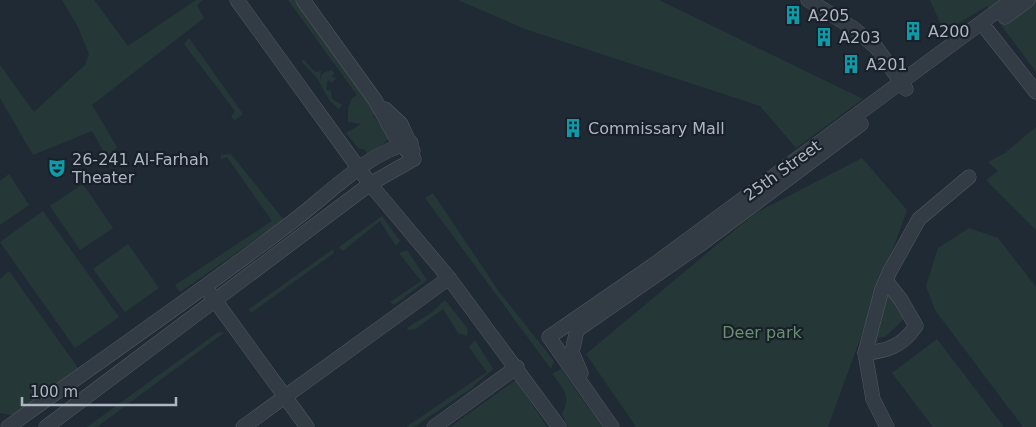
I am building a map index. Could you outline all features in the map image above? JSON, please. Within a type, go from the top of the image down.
[{"type":"street","points":[[237,0],[370,184],[449,278],[517,367],[559,427]]},
{"type":"street","points":[[46,427],[214,299],[370,184],[414,159],[406,144],[401,124],[375,100],[303,0]]},
{"type":"street","points":[[808,0],[854,28],[876,47],[903,86]]},
{"type":"street","name":"25th Street","points":[[588,393],[572,352],[577,330],[701,244],[1012,0]]},
{"type":"street","name":"25th Street","points":[[588,393],[549,337],[652,266],[903,86],[1028,0]]},
{"type":"street","points":[[987,30],[1036,92]]},
{"type":"street","points":[[8,427],[293,222],[359,168],[406,144]]},
{"type":"street","points":[[887,427],[873,399],[864,353],[886,281],[919,219],[969,177]]},
{"type":"street","points":[[293,222],[302,234]]},
{"type":"street","points":[[243,427],[449,278]]},
{"type":"street","points":[[864,353],[887,351],[909,336],[916,326],[901,300],[886,281]]},
{"type":"street","points":[[204,286],[307,427]]},
{"type":"street","points":[[434,427],[517,367]]},
{"type":"street","points":[[588,393],[612,427]]},
{"type":"green space","points":[[62,0],[94,0],[128,46],[196,0],[203,0],[197,5],[204,18],[92,105],[117,147],[107,157],[92,131],[33,155],[0,98],[0,65],[34,112],[85,65],[89,54],[78,27]]},
{"type":"green space","points":[[288,0],[295,0],[371,102],[376,112],[373,116],[386,132],[388,140],[370,154],[367,154],[364,149],[359,149],[346,133],[361,124],[348,122],[348,108],[352,98],[357,95]]},
{"type":"green space","points":[[458,0],[659,0],[863,99],[796,148],[760,106],[525,29]]},
{"type":"green space","points":[[930,0],[1036,0],[1036,72],[987,6],[944,32]]},
{"type":"green space","points":[[189,38],[243,114],[235,120],[231,117],[235,111],[184,44]]},
{"type":"green space","points":[[304,60],[315,72],[321,71],[320,80],[323,73],[332,70],[334,73],[332,77],[336,78],[332,83],[329,80],[327,82],[326,90],[331,91],[332,99],[342,105],[339,109],[330,101],[317,78],[301,61]]},
{"type":"green space","points":[[1036,127],[1036,230],[986,180],[998,171],[988,162],[1005,153]]},
{"type":"green space","points":[[231,154],[284,220],[180,292],[175,285],[272,221],[227,157],[221,159],[221,155]]},
{"type":"green space","name":"Deer park","points":[[862,158],[907,210],[828,427],[636,427],[586,354],[754,214]]},
{"type":"green space","points":[[9,174],[29,205],[0,225],[0,181]]},
{"type":"green space","points":[[83,184],[113,228],[80,250],[50,206]]},
{"type":"green space","points":[[433,193],[500,293],[554,361],[551,369],[425,198]]},
{"type":"green space","points":[[43,211],[119,317],[75,348],[0,242]]},
{"type":"green space","points":[[382,216],[400,241],[396,246],[380,221],[343,251],[339,247]]},
{"type":"green space","points":[[969,228],[998,238],[1036,287],[1036,427],[1023,427],[935,310],[926,286],[938,248]]},
{"type":"green space","points":[[128,244],[159,288],[125,312],[93,269]]},
{"type":"green space","points":[[333,249],[334,253],[251,313],[249,309]]},
{"type":"green space","points":[[407,250],[427,280],[394,305],[390,302],[421,281],[399,253]]},
{"type":"green space","points":[[9,271],[78,368],[30,402],[17,416],[0,413],[0,279]]},
{"type":"green space","points":[[886,296],[890,296],[906,317],[885,337],[878,338],[876,349],[875,333]]},
{"type":"green space","points":[[445,300],[468,329],[467,336],[458,333],[443,309],[415,329],[408,330],[407,328],[431,313]]},
{"type":"green space","points":[[225,332],[97,427],[87,427],[217,333]]},
{"type":"green space","points":[[937,339],[1004,427],[933,427],[892,373]]},
{"type":"green space","points":[[475,340],[493,369],[470,389],[414,427],[406,427],[487,372],[469,347]]},
{"type":"green space","points":[[561,369],[602,427],[568,427],[562,414],[566,402],[565,392],[552,374]]},
{"type":"green space","points":[[516,380],[547,427],[450,427]]},
{"type":"place","name":"A205","points":[[793,15]]},
{"type":"place","name":"A200","points":[[913,31]]},
{"type":"place","name":"A203","points":[[824,37]]},
{"type":"place","name":"A201","points":[[851,64]]},
{"type":"place","name":"Commissary Mall","points":[[573,128]]},
{"type":"place","name":"26-241 Al-Farhah Theater","points":[[57,168]]}]
